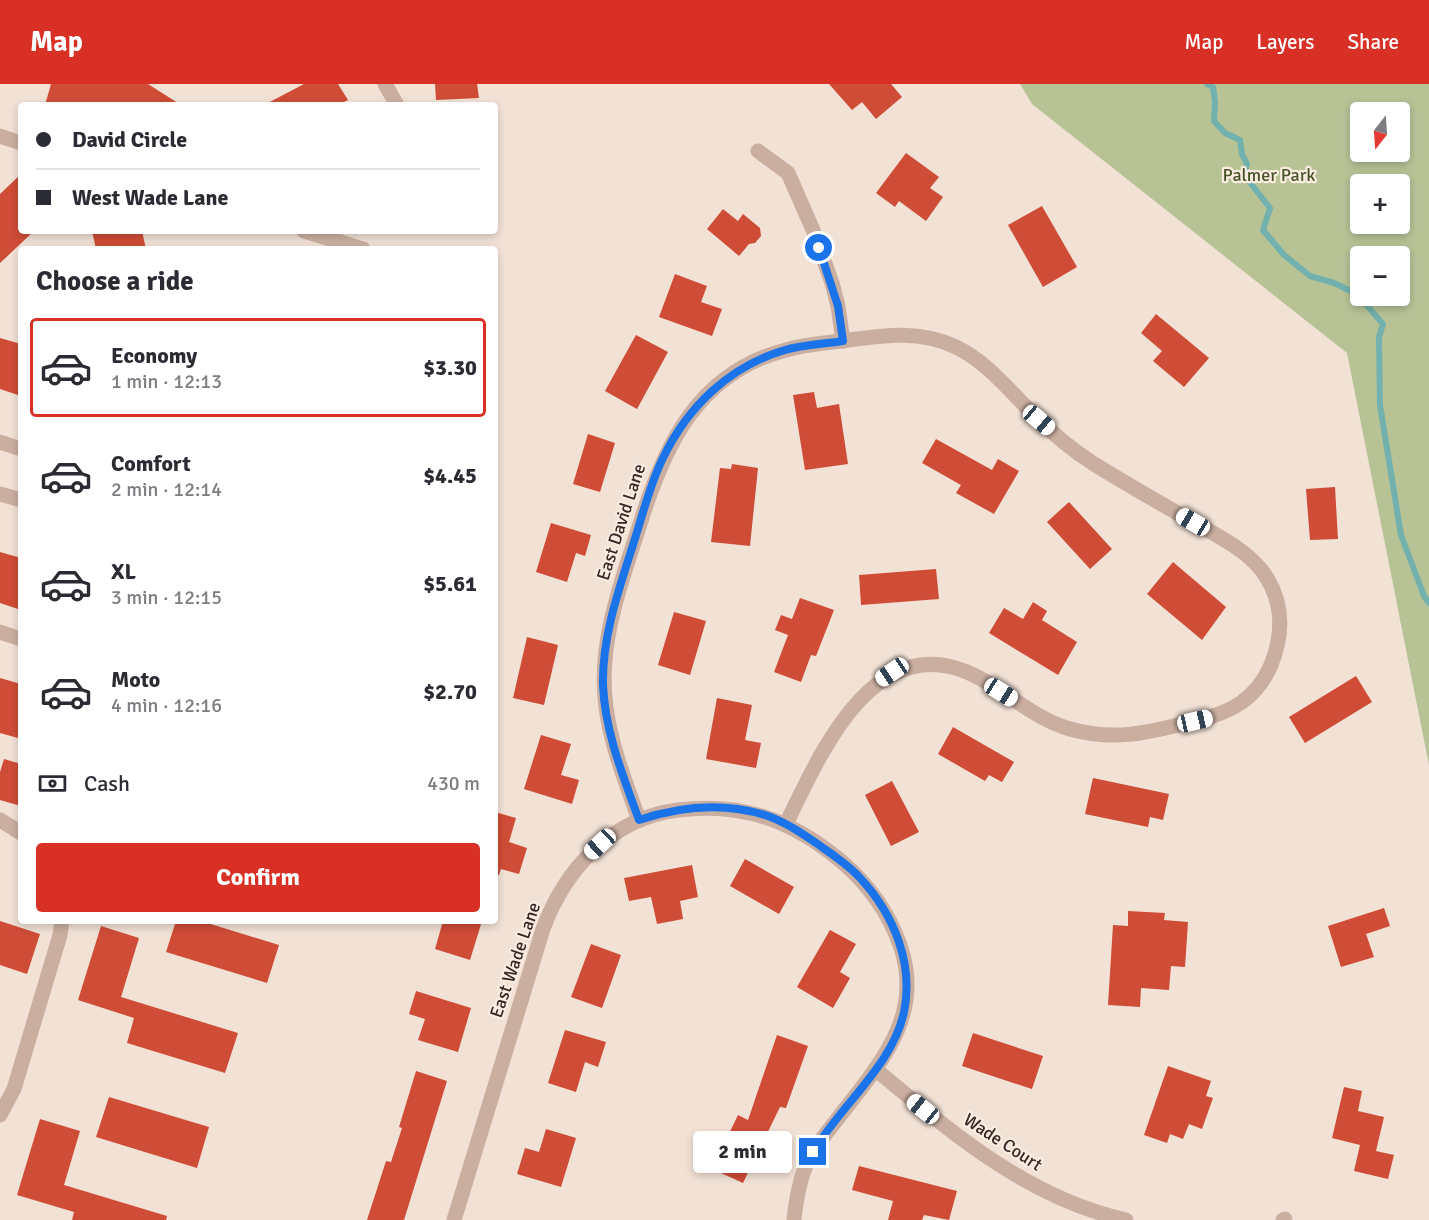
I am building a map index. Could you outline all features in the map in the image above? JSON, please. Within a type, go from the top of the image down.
[{"type":"street","points":[[385,84],[395,102]]},
{"type":"street","points":[[0,136],[18,142]]},
{"type":"street","points":[[758,151],[788,173],[813,230],[832,283],[843,341]]},
{"type":"street","points":[[314,234],[353,246]]},
{"type":"street","name":"East David Lane","points":[[639,820],[610,732],[603,683],[608,631],[651,489],[662,459],[676,434],[691,413],[715,387],[742,367],[787,349],[885,334],[925,337],[950,344],[985,365],[1039,420],[1088,460],[1234,546],[1250,558],[1265,573],[1275,592],[1280,609],[1281,628],[1278,645],[1263,681],[1251,697],[1216,716],[1137,735],[1090,734],[1053,724],[970,673],[948,666],[928,664],[892,672],[865,694],[845,720],[813,768],[786,824]]},
{"type":"street","points":[[0,442],[18,448]]},
{"type":"street","points":[[0,494],[18,500]]},
{"type":"street","points":[[0,632],[18,638]]},
{"type":"street","name":"East Wade Lane","points":[[453,1220],[550,910],[571,874],[585,858],[615,833],[639,820],[666,811],[719,807],[766,816],[786,824],[837,857],[861,878],[878,900],[893,926],[903,954],[907,976],[904,1013],[890,1048],[819,1141],[807,1162],[799,1185],[794,1220]]},
{"type":"street","points":[[0,820],[18,830]]},
{"type":"street","points":[[0,1115],[14,1089],[62,924]]},
{"type":"street","name":"Wade Court","points":[[875,1070],[959,1138],[1004,1168],[1063,1199],[1126,1220]]},
{"type":"green space","name":"Palmer Park","points":[[1020,84],[1429,84],[1429,765],[1347,353],[1032,104]]},
{"type":"building","points":[[51,84],[148,84],[176,102],[46,102]]},
{"type":"building","points":[[304,84],[338,84],[348,100],[344,102],[270,102]]},
{"type":"building","points":[[435,84],[477,84],[479,98],[436,100]]},
{"type":"building","points":[[829,84],[891,84],[902,97],[876,119],[862,102],[852,110]]},
{"type":"building","points":[[906,153],[939,177],[930,188],[943,197],[926,221],[899,201],[895,207],[876,193]]},
{"type":"building","points":[[18,177],[18,234],[31,234],[0,263],[0,194]]},
{"type":"building","points":[[1042,206],[1077,267],[1043,287],[1008,225]]},
{"type":"building","points":[[723,209],[738,221],[743,214],[760,228],[761,236],[755,243],[749,244],[739,256],[707,229]]},
{"type":"building","points":[[93,234],[143,234],[145,246],[95,246]]},
{"type":"building","points":[[675,274],[707,286],[701,302],[722,309],[712,336],[659,317]]},
{"type":"building","points":[[1156,314],[1209,358],[1184,387],[1153,361],[1162,351],[1141,333]]},
{"type":"building","points":[[636,335],[668,352],[637,409],[605,391]]},
{"type":"building","points":[[0,338],[18,343],[18,395],[0,389]]},
{"type":"building","points":[[814,392],[817,408],[839,404],[848,464],[805,470],[793,395]]},
{"type":"building","points":[[588,434],[615,443],[600,492],[573,484]]},
{"type":"building","points":[[936,439],[992,470],[998,459],[1019,471],[994,514],[956,493],[961,485],[922,463]]},
{"type":"building","points":[[732,464],[758,468],[750,546],[711,542],[720,468],[731,469]]},
{"type":"building","points":[[1335,487],[1338,539],[1310,540],[1306,489]]},
{"type":"building","points":[[1069,502],[1112,549],[1090,569],[1047,522]]},
{"type":"building","points":[[551,523],[591,535],[585,556],[576,553],[567,582],[536,572]]},
{"type":"building","points":[[0,552],[18,557],[18,609],[0,603]]},
{"type":"building","points":[[1173,562],[1226,607],[1202,640],[1147,594]]},
{"type":"building","points":[[936,569],[939,599],[861,605],[859,575]]},
{"type":"building","points":[[800,598],[834,610],[816,656],[811,655],[801,682],[774,672],[788,635],[775,630],[781,615],[792,619]]},
{"type":"building","points":[[1033,602],[1047,611],[1042,620],[1077,642],[1058,675],[989,633],[1004,608],[1023,619]]},
{"type":"building","points":[[674,612],[706,621],[690,675],[658,665]]},
{"type":"building","points":[[527,637],[558,645],[544,705],[513,698]]},
{"type":"building","points":[[1356,676],[1372,702],[1305,743],[1289,717]]},
{"type":"building","points":[[0,678],[18,683],[18,738],[0,733]]},
{"type":"building","points":[[717,698],[752,705],[745,740],[761,743],[756,768],[706,759]]},
{"type":"building","points":[[953,727],[1014,762],[1002,782],[989,775],[985,781],[938,754]]},
{"type":"building","points":[[541,735],[571,744],[561,775],[579,780],[572,804],[524,789]]},
{"type":"building","points":[[4,759],[18,763],[18,805],[0,800],[0,772]]},
{"type":"building","points":[[1093,778],[1169,794],[1163,820],[1150,817],[1148,827],[1085,814]]},
{"type":"building","points":[[892,781],[919,832],[891,846],[865,795]]},
{"type":"building","points":[[498,813],[516,818],[509,842],[527,848],[519,874],[501,869],[499,875]]},
{"type":"building","points":[[745,859],[794,887],[779,914],[730,886]]},
{"type":"building","points":[[692,865],[698,897],[680,901],[683,919],[657,924],[651,897],[629,901],[624,878]]},
{"type":"building","points":[[1384,908],[1390,926],[1366,934],[1374,957],[1341,967],[1328,926]]},
{"type":"building","points":[[1128,911],[1165,913],[1164,920],[1188,922],[1185,967],[1171,966],[1169,990],[1141,988],[1140,1007],[1108,1005],[1113,925],[1128,926]]},
{"type":"building","points":[[0,921],[40,934],[27,974],[0,965]]},
{"type":"building","points":[[175,924],[211,924],[279,945],[267,983],[166,952]]},
{"type":"building","points":[[442,924],[481,924],[470,960],[435,949]]},
{"type":"building","points":[[101,926],[139,938],[121,997],[238,1033],[225,1073],[127,1043],[134,1018],[78,1000]]},
{"type":"building","points":[[830,930],[856,944],[840,972],[850,978],[833,1008],[797,987]]},
{"type":"building","points":[[591,944],[621,955],[602,1008],[571,997]]},
{"type":"building","points":[[416,991],[471,1008],[458,1052],[418,1040],[425,1019],[409,1014]]},
{"type":"building","points":[[565,1030],[606,1042],[598,1067],[585,1062],[576,1092],[548,1083]]},
{"type":"building","points":[[973,1033],[1043,1056],[1032,1089],[962,1066]]},
{"type":"building","points":[[777,1035],[808,1046],[786,1108],[780,1107],[743,1183],[712,1169],[738,1115],[748,1120]]},
{"type":"building","points":[[1168,1066],[1211,1081],[1206,1096],[1213,1098],[1202,1129],[1189,1124],[1183,1139],[1170,1134],[1167,1143],[1144,1135]]},
{"type":"building","points":[[416,1071],[447,1081],[404,1220],[367,1220],[386,1161],[391,1162]]},
{"type":"building","points":[[1344,1087],[1362,1091],[1358,1111],[1384,1117],[1376,1151],[1394,1155],[1388,1179],[1354,1171],[1360,1145],[1332,1138]]},
{"type":"building","points":[[109,1097],[209,1127],[197,1168],[96,1137]]},
{"type":"building","points":[[40,1119],[80,1131],[64,1185],[167,1216],[166,1220],[72,1220],[74,1212],[17,1195]]},
{"type":"building","points":[[546,1129],[576,1138],[561,1187],[517,1174],[525,1148],[539,1152]]},
{"type":"building","points":[[859,1166],[957,1191],[949,1220],[924,1215],[922,1220],[888,1220],[893,1201],[852,1190]]},
{"type":"waterway","points":[[1207,84],[1213,87],[1214,121],[1225,133],[1240,140],[1242,154],[1247,164],[1244,175],[1270,208],[1263,230],[1284,255],[1310,276],[1334,283],[1357,294],[1383,324],[1379,337],[1380,405],[1401,535],[1424,596],[1429,603]]},
{"type":"route","points":[[813,1152],[819,1141],[882,1060],[898,1030],[904,1013],[907,976],[903,954],[893,926],[878,900],[861,878],[837,857],[786,824],[766,816],[719,807],[666,811],[639,820],[610,732],[603,683],[608,631],[615,604],[651,489],[662,459],[676,434],[707,395],[742,367],[787,349],[843,341],[838,306],[819,248]]}]
